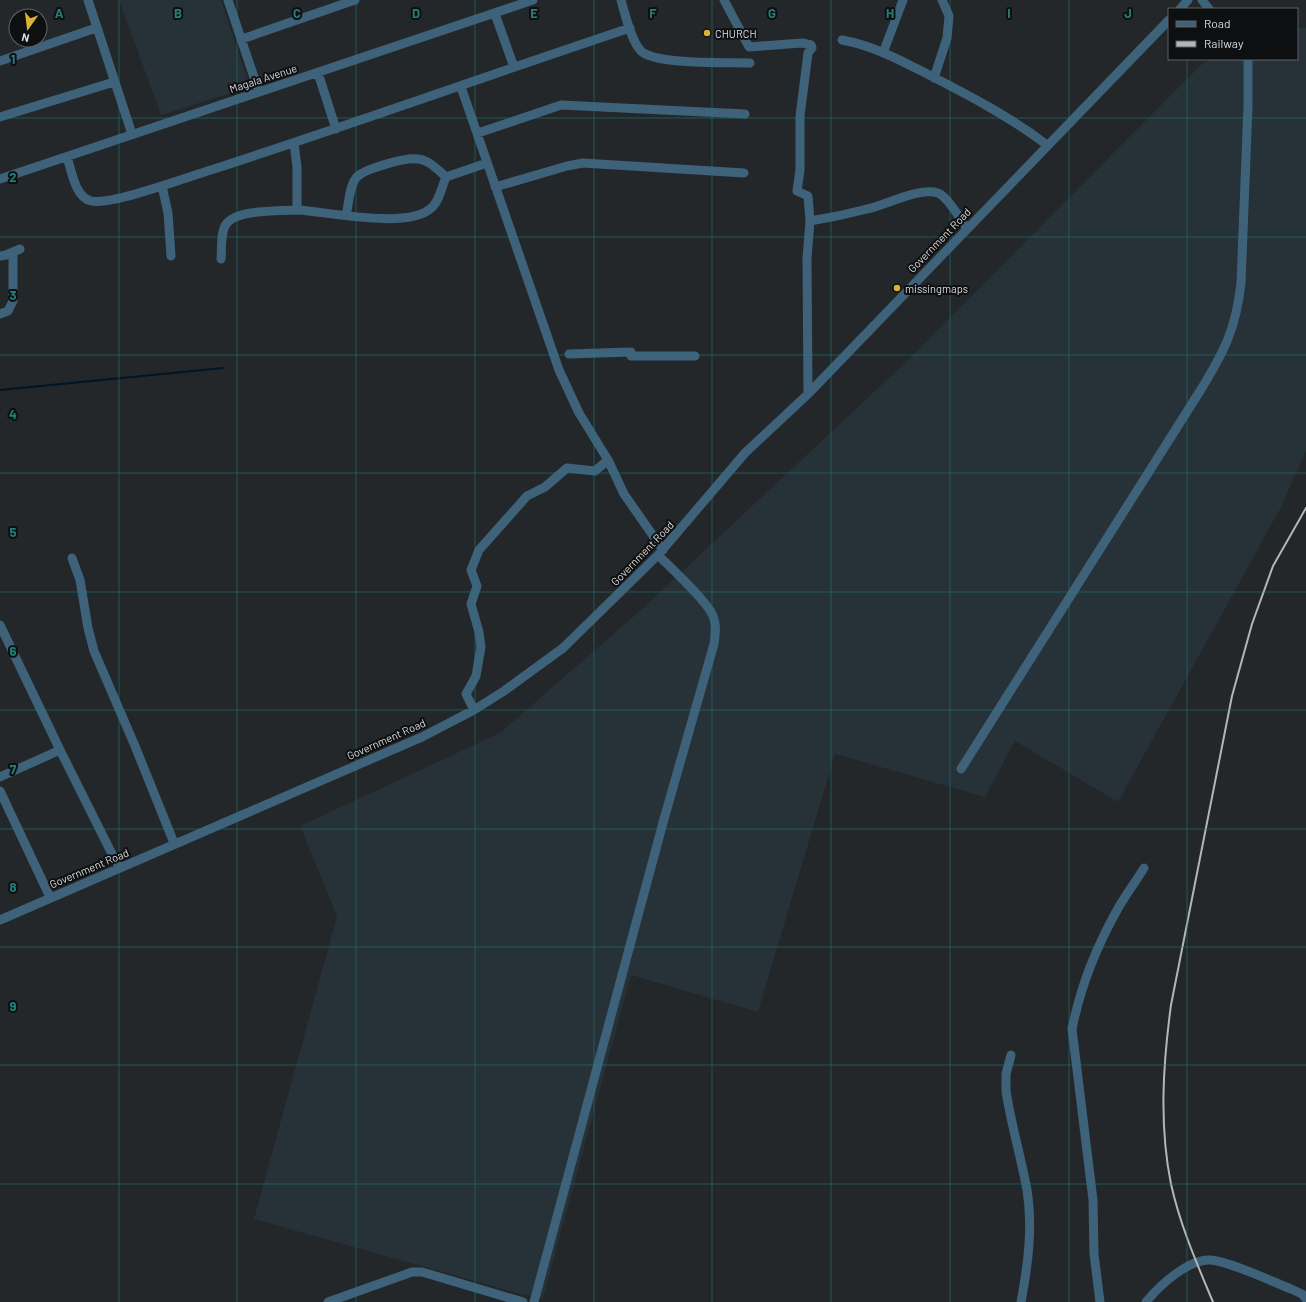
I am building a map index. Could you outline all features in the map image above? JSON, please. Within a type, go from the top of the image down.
[{"type":"street","points":[[88,0],[132,134]]},
{"type":"street","points":[[228,0],[259,92]]},
{"type":"street","points":[[242,39],[356,0]]},
{"type":"street","name":"Magala Avenue","points":[[0,179],[533,0]]},
{"type":"street","points":[[621,0],[630,28],[641,51],[657,59],[750,63]]},
{"type":"street","points":[[724,0],[748,46],[802,43],[811,45],[812,48],[808,53],[800,116],[800,170],[797,191],[808,196],[810,221],[807,258],[808,394]]},
{"type":"street","points":[[883,53],[903,0]]},
{"type":"street","points":[[934,78],[947,38],[949,16],[942,0]]},
{"type":"street","points":[[1181,8],[1188,0]]},
{"type":"street","points":[[1202,0],[1208,8]]},
{"type":"street","points":[[495,14],[514,67]]},
{"type":"street","name":"Government Road","points":[[0,920],[174,843],[422,737],[474,710],[563,648],[661,553],[745,453],[808,394],[1168,21]]},
{"type":"street","points":[[0,61],[96,28]]},
{"type":"street","points":[[67,157],[79,193],[85,199],[102,202],[162,186],[294,143],[630,28]]},
{"type":"street","points":[[842,40],[862,43],[934,78],[1028,131],[1047,145]]},
{"type":"street","points":[[961,769],[1200,391],[1219,359],[1232,332],[1238,308],[1241,283],[1248,106],[1248,60]]},
{"type":"street","points":[[318,72],[336,129]]},
{"type":"street","points":[[0,117],[114,82]]},
{"type":"street","points":[[461,87],[559,370],[579,414],[608,460],[624,494],[661,553],[705,604],[713,616],[716,630],[714,644],[664,819],[534,1302]]},
{"type":"street","points":[[478,134],[561,105],[745,114]]},
{"type":"street","points":[[294,143],[297,173],[296,210]]},
{"type":"street","points":[[346,214],[352,187],[356,178],[363,173],[406,159],[418,159],[428,162],[446,177]]},
{"type":"street","points":[[221,259],[223,232],[226,224],[232,219],[250,213],[296,210],[376,218],[397,218],[418,215],[430,209],[436,201],[446,177],[487,162]]},
{"type":"street","points":[[496,187],[567,166],[583,163],[744,173]]},
{"type":"street","points":[[162,186],[168,213],[171,256]]},
{"type":"street","points":[[810,221],[870,209],[909,196],[931,192],[940,194],[946,199],[967,229]]},
{"type":"street","points":[[0,256],[16,250],[13,301],[8,311],[0,314]]},
{"type":"street","points":[[569,354],[695,356]]},
{"type":"street","points":[[474,710],[466,694],[476,676],[481,640],[471,604],[477,586],[471,570],[476,555],[527,496],[545,487],[567,468],[595,471],[608,460]]},
{"type":"street","points":[[72,558],[80,580],[88,628],[94,651],[135,746],[174,843]]},
{"type":"street","points":[[0,626],[119,868]]},
{"type":"street","points":[[0,777],[60,750]]},
{"type":"street","points":[[0,791],[50,897]]},
{"type":"street","points":[[1100,1302],[1094,1254],[1093,1200],[1072,1029],[1075,1014],[1094,958],[1116,912],[1144,868]]},
{"type":"street","points":[[1011,1055],[1006,1074],[1006,1091],[1027,1190],[1030,1219],[1029,1251],[1020,1302]]},
{"type":"street","points":[[1146,1302],[1165,1283],[1181,1270],[1197,1262],[1210,1259],[1222,1262],[1291,1289],[1302,1294],[1306,1299]]},
{"type":"street","points":[[328,1302],[412,1272],[422,1272],[486,1297],[523,1302]]},
{"type":"shaded area","points":[[119,0],[221,0],[250,87],[161,115]]},
{"type":"shaded area","points":[[1298,28],[1306,28],[1306,451],[1280,509],[1118,802],[1015,741],[985,797],[835,754],[758,1012],[631,975],[543,1298],[517,1293],[254,1219],[337,916],[300,826],[500,733],[641,610],[904,364],[1201,65],[1208,60],[1298,60]]},
{"type":"waterway","points":[[0,390],[223,368]]},
{"type":"railway","points":[[1213,1302],[1189,1244],[1179,1214],[1167,1162],[1164,1117],[1164,1072],[1168,1027],[1171,1005],[1232,696],[1252,624],[1273,566],[1306,508]]},
{"type":"place","name":"CHURCH","points":[[707,33]]},
{"type":"place","name":"missingmaps","points":[[897,288]]}]
